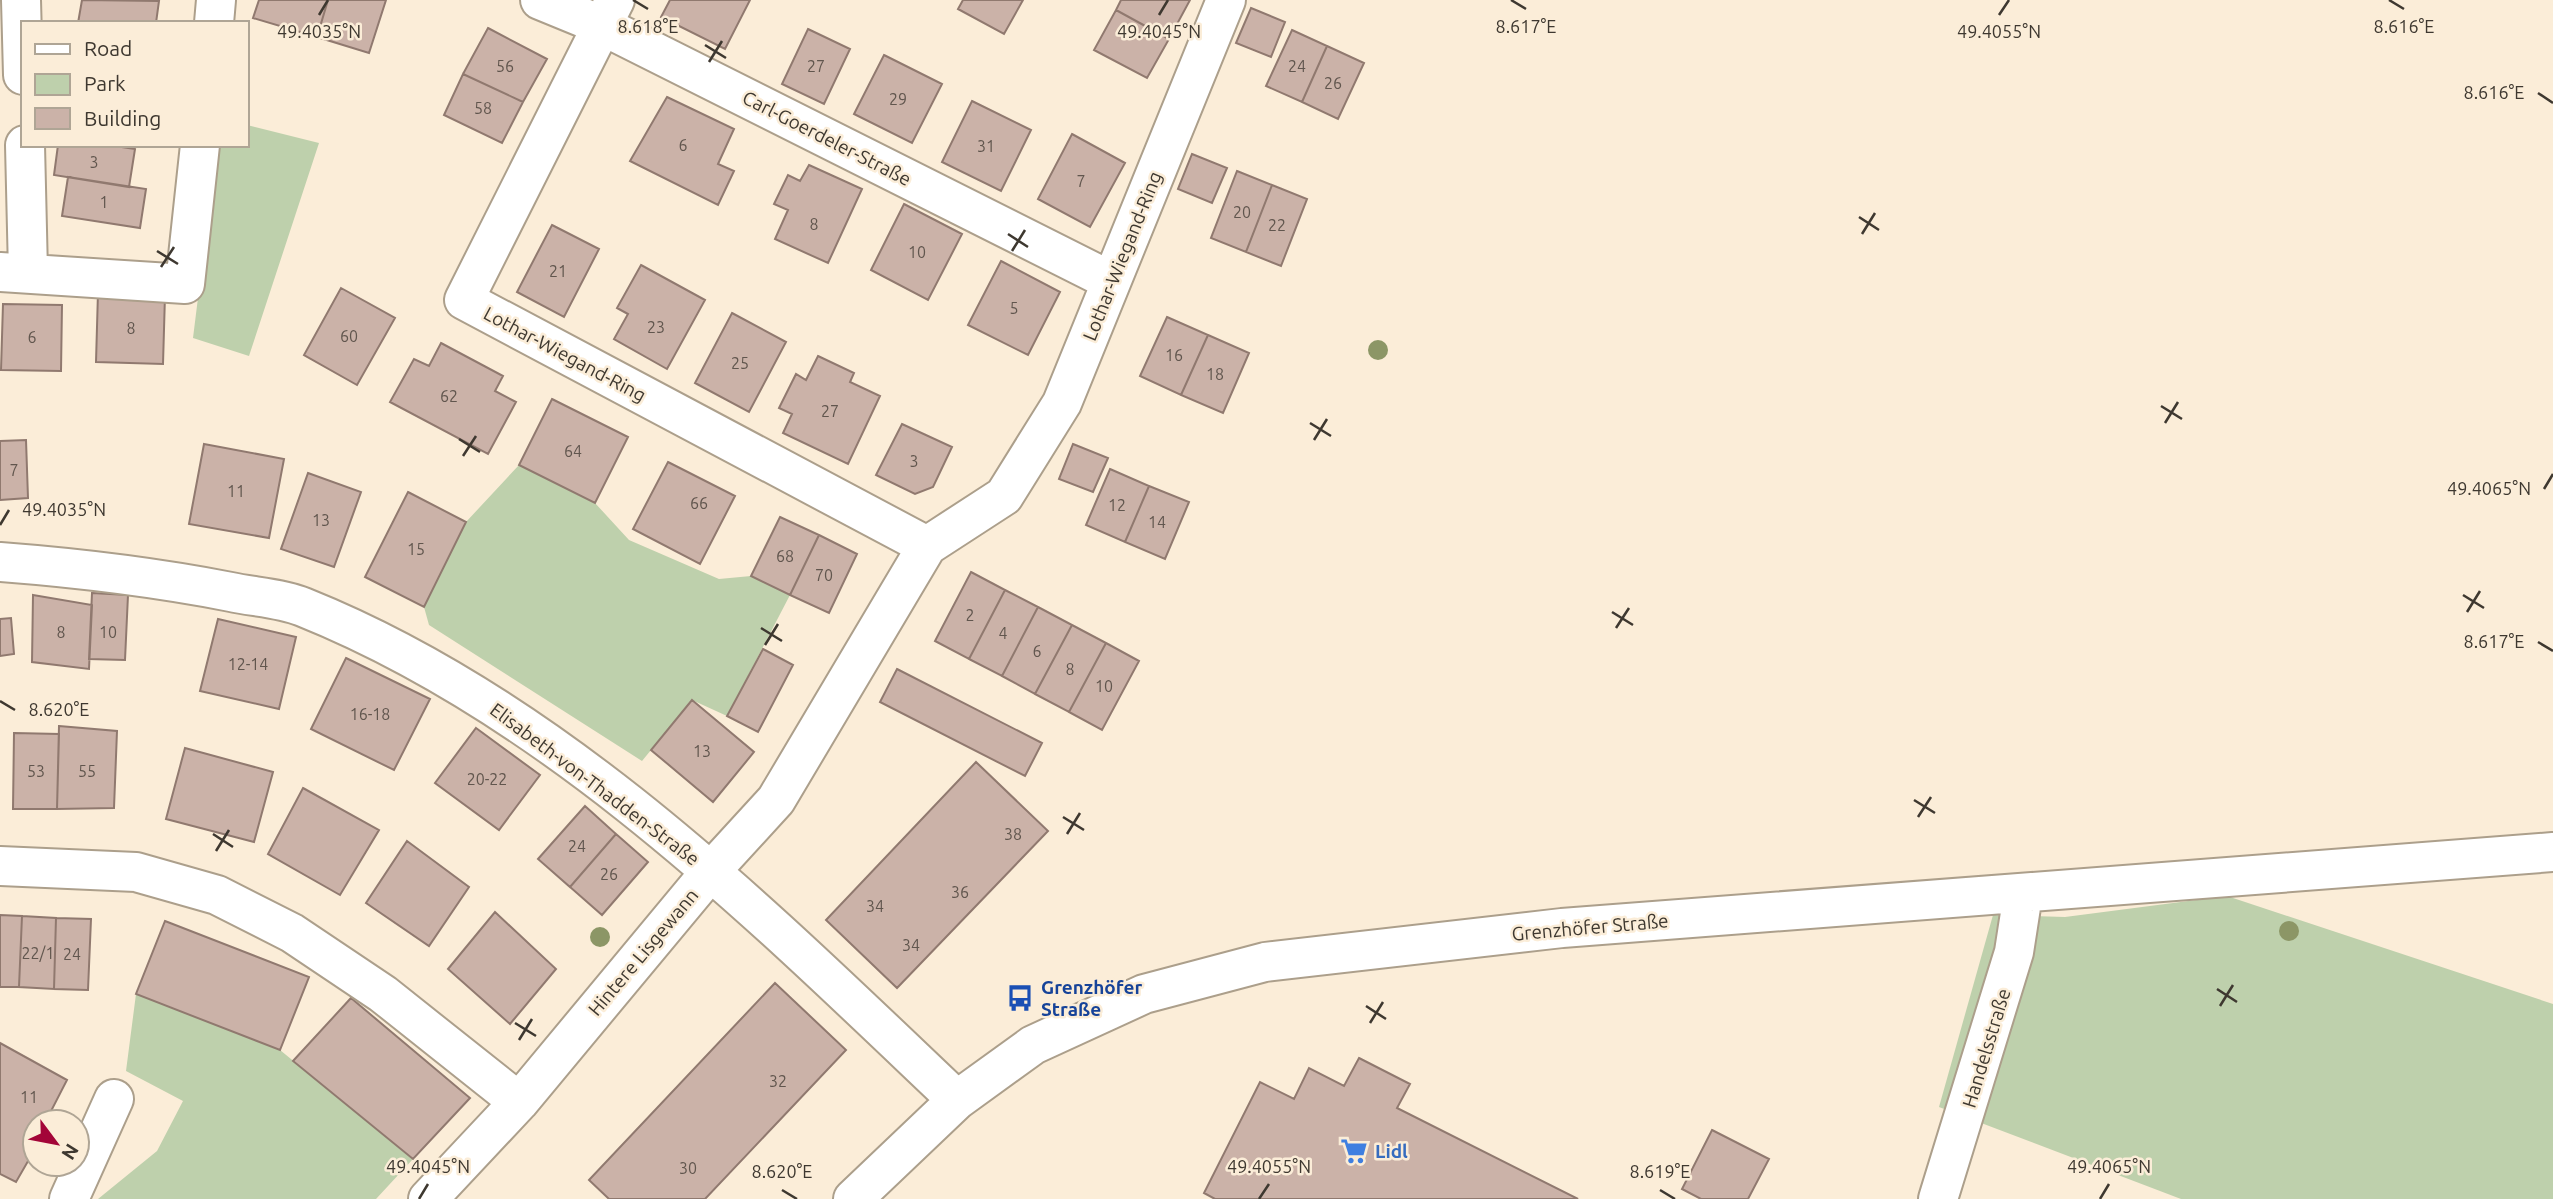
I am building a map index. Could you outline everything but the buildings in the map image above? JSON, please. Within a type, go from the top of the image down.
[{"type":"street","points":[[21,0],[22,21]]},
{"type":"street","points":[[214,21],[216,0]]},
{"type":"street","name":"Carl-Goerdeler-Straße","points":[[540,0],[608,13],[1111,281]]},
{"type":"street","name":"Lothar-Wiegand-Ring","points":[[840,691],[927,546],[1004,496],[1062,403],[1226,0]]},
{"type":"street","name":"Lothar-Wiegand-Ring","points":[[608,13],[464,300],[927,546]]},
{"type":"street","points":[[25,147],[14,272],[185,284],[200,147]]},
{"type":"street","name":"Elisabeth-von-Thadden-Straße","points":[[0,562],[164,579],[300,606],[410,658],[470,691],[547,743],[711,870],[957,1100]]},
{"type":"street","name":"Hintere Lisgewann","points":[[428,1199],[519,1102],[711,870],[776,800],[840,691]]},
{"type":"street","name":"Grenzhöfer Straße","points":[[853,1199],[957,1100],[1033,1045],[1077,1022],[1144,994],[1265,962],[1562,928],[2553,852]]},
{"type":"street","points":[[0,866],[136,872],[216,895],[292,933],[383,994],[519,1102]]},
{"type":"street","name":"Handelsstraße","points":[[1938,1199],[2014,952],[2022,894]]},
{"type":"street","points":[[69,1199],[114,1099]]},
{"type":"green space","points":[[248,125],[319,143],[249,356],[193,338],[217,147],[248,147]]},
{"type":"green space","points":[[519,465],[595,503],[629,540],[719,579],[751,576],[790,595],[727,716],[692,700],[642,761],[429,625],[424,607],[466,522]]},
{"type":"green space","points":[[2227,896],[2553,1004],[2553,1199],[2181,1199],[1939,1107],[1993,915],[2065,917]]},
{"type":"green space","points":[[136,994],[280,1050],[413,1159],[376,1199],[98,1199],[157,1151],[183,1101],[126,1071]]},
{"type":"place","name":"Grenzhöfer Straße","points":[[1020,998]]},
{"type":"place","name":"Lidl","points":[[1354,1151]]}]
